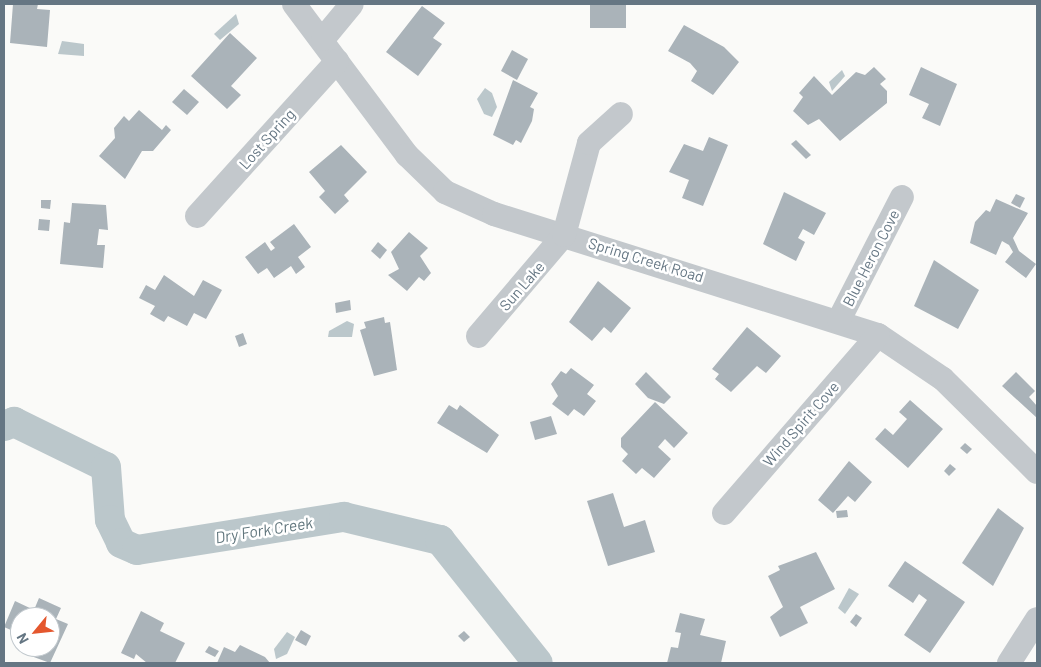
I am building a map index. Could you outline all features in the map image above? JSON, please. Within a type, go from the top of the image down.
[{"type":"street","name":"Spring Creek Road","points":[[294,4],[323,39],[337,62],[407,155],[445,192],[494,214],[839,320],[878,335],[943,379],[1037,472]]},
{"type":"street","points":[[323,39],[352,4]]},
{"type":"street","name":"Lost Spring","points":[[197,216],[337,62]]},
{"type":"street","points":[[564,235],[589,143],[620,114]]},
{"type":"street","name":"Blue Heron Cove","points":[[839,320],[902,197]]},
{"type":"street","name":"Sun Lake","points":[[478,336],[564,235]]},
{"type":"street","name":"Wind Spirit Cove","points":[[724,513],[878,335]]},
{"type":"street","points":[[1010,663],[1037,618]]},
{"type":"shaded area","points":[[236,14],[239,24],[220,40],[214,34]]},
{"type":"shaded area","points":[[62,41],[84,44],[84,56],[58,54]]},
{"type":"shaded area","points":[[842,70],[845,76],[832,91],[829,82]]},
{"type":"shaded area","points":[[485,88],[492,93],[497,107],[492,117],[484,114],[477,99]]},
{"type":"shaded area","points":[[347,321],[354,324],[352,337],[328,337],[329,331]]},
{"type":"shaded area","points":[[849,588],[859,594],[845,614],[838,608]]},
{"type":"shaded area","points":[[287,632],[295,637],[287,654],[276,659],[274,649]]},
{"type":"building","points":[[13,4],[38,4],[37,9],[50,10],[47,47],[10,43]]},
{"type":"building","points":[[590,4],[626,4],[626,28],[590,28]]},
{"type":"building","points":[[422,6],[445,23],[433,38],[442,44],[418,76],[386,52]]},
{"type":"building","points":[[684,25],[724,47],[739,62],[713,95],[691,81],[697,71],[690,63],[668,51]]},
{"type":"building","points":[[230,33],[257,58],[231,86],[241,95],[227,109],[191,76]]},
{"type":"building","points":[[512,50],[528,59],[517,80],[501,71]]},
{"type":"building","points":[[874,67],[886,79],[880,84],[887,91],[887,103],[840,141],[819,119],[808,125],[793,111],[803,97],[799,93],[814,76],[832,95],[856,72],[865,75]]},
{"type":"building","points":[[921,67],[957,84],[940,126],[922,118],[929,104],[909,95]]},
{"type":"building","points":[[513,80],[538,93],[530,107],[534,109],[532,121],[521,143],[516,140],[513,145],[493,135]]},
{"type":"building","points":[[184,89],[199,102],[187,115],[172,102]]},
{"type":"building","points":[[139,110],[162,130],[166,125],[171,130],[153,151],[142,151],[125,179],[99,156],[115,138],[114,128],[124,116],[129,121]]},
{"type":"building","points":[[709,137],[728,145],[703,206],[682,198],[689,180],[669,172],[684,144],[703,151]]},
{"type":"building","points":[[796,140],[811,155],[806,159],[791,144]]},
{"type":"building","points":[[341,145],[367,172],[344,195],[349,201],[335,214],[319,197],[325,191],[309,172]]},
{"type":"building","points":[[784,192],[826,213],[814,235],[803,229],[798,238],[805,242],[796,261],[763,244]]},
{"type":"building","points":[[1016,194],[1025,198],[1020,208],[1011,203]]},
{"type":"building","points":[[996,199],[1028,213],[1013,238],[1019,251],[1036,264],[1026,278],[1005,262],[1013,252],[1009,245],[1002,241],[996,255],[970,243],[975,222],[986,210],[990,212]]},
{"type":"building","points":[[41,200],[51,200],[50,209],[41,208]]},
{"type":"building","points":[[72,203],[106,205],[108,230],[99,229],[97,245],[105,245],[103,268],[60,264],[64,222],[70,223]]},
{"type":"building","points":[[39,219],[50,220],[49,231],[38,230]]},
{"type":"building","points":[[294,224],[311,247],[298,257],[305,267],[296,274],[291,266],[274,278],[267,268],[258,274],[245,257],[265,242],[271,251],[275,248],[270,242]]},
{"type":"building","points":[[409,232],[428,248],[420,256],[431,273],[424,281],[419,277],[407,291],[388,275],[399,269],[391,252]]},
{"type":"building","points":[[378,242],[387,250],[380,259],[371,251]]},
{"type":"building","points":[[934,260],[979,290],[958,329],[914,306]]},
{"type":"building","points":[[164,275],[194,296],[203,280],[222,290],[206,319],[194,313],[187,326],[168,316],[164,322],[150,314],[155,306],[139,298],[146,285],[155,290]]},
{"type":"building","points":[[598,281],[631,308],[611,333],[604,327],[592,341],[569,322]]},
{"type":"building","points":[[350,300],[351,310],[336,313],[335,303]]},
{"type":"building","points":[[384,317],[385,323],[390,322],[397,370],[374,376],[360,330],[366,328],[364,322]]},
{"type":"building","points":[[747,327],[781,356],[766,373],[757,366],[731,392],[715,379],[719,374],[712,369]]},
{"type":"building","points":[[243,333],[247,344],[239,347],[235,336]]},
{"type":"building","points":[[571,368],[594,385],[587,394],[596,401],[584,416],[574,409],[568,416],[552,404],[558,396],[551,384],[561,371],[566,374]]},
{"type":"building","points":[[646,372],[671,397],[664,404],[648,398],[635,384]]},
{"type":"building","points":[[1016,372],[1035,391],[1029,397],[1037,406],[1037,418],[1002,386]]},
{"type":"building","points":[[910,400],[943,429],[908,468],[875,439],[885,428],[893,435],[907,419],[899,412]]},
{"type":"building","points":[[655,402],[688,433],[674,448],[665,439],[658,447],[671,459],[654,478],[642,468],[636,474],[622,461],[628,454],[621,447],[621,438]]},
{"type":"building","points":[[449,405],[457,410],[460,405],[499,435],[487,453],[437,423]]},
{"type":"building","points":[[551,416],[557,434],[535,440],[530,422]]},
{"type":"building","points":[[965,443],[972,449],[967,454],[960,448]]},
{"type":"building","points":[[849,461],[872,482],[855,502],[848,496],[833,513],[818,500]]},
{"type":"building","points":[[950,464],[956,469],[949,476],[944,471]]},
{"type":"building","points":[[613,493],[624,527],[645,520],[655,552],[608,566],[587,501]]},
{"type":"building","points":[[998,508],[1024,528],[993,586],[962,563]]},
{"type":"building","points":[[847,510],[848,517],[837,518],[836,511]]},
{"type":"building","points":[[816,552],[835,589],[800,607],[808,623],[780,637],[770,617],[783,607],[768,576],[780,570],[778,566]]},
{"type":"building","points":[[905,561],[965,602],[930,653],[904,635],[927,600],[919,594],[913,603],[888,586]]},
{"type":"building","points":[[39,598],[59,607],[35,607]]},
{"type":"building","points":[[15,601],[28,607],[12,607]]},
{"type":"building","points":[[141,611],[164,623],[160,631],[185,643],[175,663],[147,663],[136,654],[134,659],[121,653]]},
{"type":"building","points":[[10,613],[10,630],[4,627]]},
{"type":"building","points":[[680,613],[705,619],[700,635],[726,641],[721,663],[667,663],[671,647],[678,648],[681,633],[675,632]]},
{"type":"building","points":[[856,614],[862,618],[856,627],[850,622]]},
{"type":"building","points":[[60,621],[68,624],[60,641]]},
{"type":"building","points":[[301,630],[311,636],[306,646],[295,640]]},
{"type":"building","points":[[464,631],[470,637],[464,642],[458,636]]},
{"type":"building","points":[[240,645],[265,657],[270,663],[217,663],[224,647],[235,652]]},
{"type":"building","points":[[209,646],[219,651],[215,657],[205,652]]},
{"type":"building","points":[[34,657],[53,657],[50,663]]},
{"type":"waterway","name":"Dry Fork Creek","points":[[4,426],[14,422],[106,467],[110,520],[121,543],[137,550],[344,517],[440,540],[538,663]]}]
